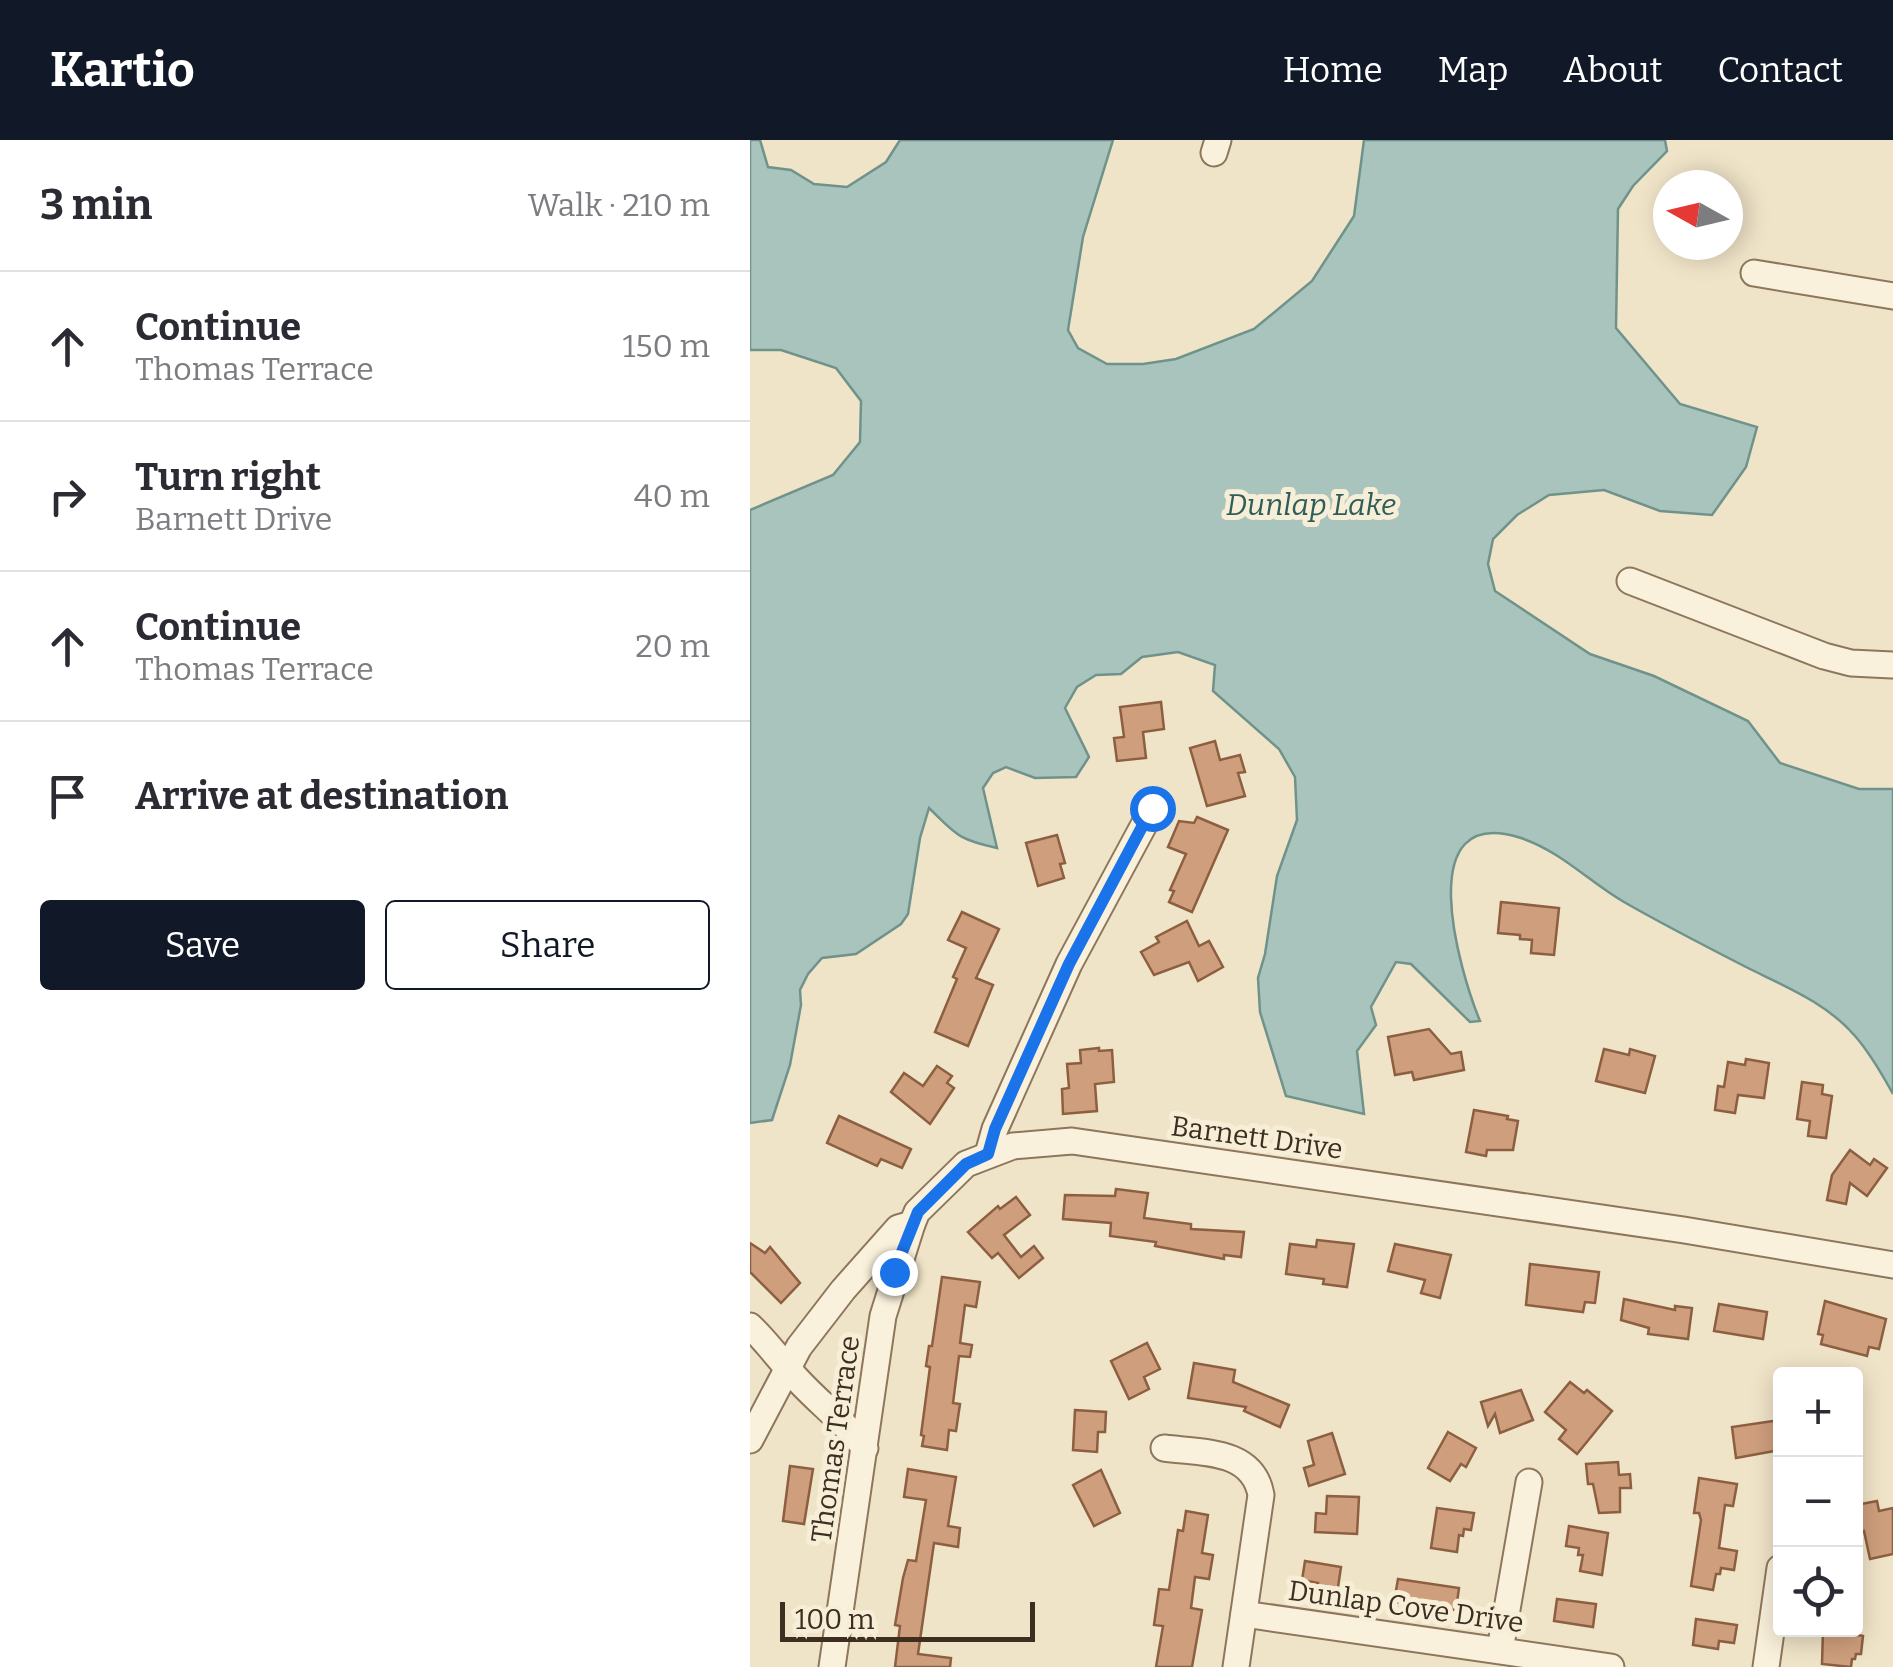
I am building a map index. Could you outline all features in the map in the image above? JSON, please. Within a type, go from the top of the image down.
[{"type":"street","points":[[1754,272],[1893,296]]},
{"type":"street","points":[[1630,581],[1824,656],[1852,663],[1892,665]]},
{"type":"street","points":[[1893,646],[1893,678]]},
{"type":"street","points":[[988,1154],[995,1129],[1069,964],[1152,808]]},
{"type":"street","name":"Barnett Drive","points":[[750,1440],[799,1347],[898,1228],[912,1224],[918,1212],[966,1164],[988,1154],[1040,1142],[1072,1141],[1684,1230],[1893,1265]]},
{"type":"street","name":"Thomas Terrace","points":[[832,1667],[883,1316],[912,1224]]},
{"type":"street","points":[[750,1326],[865,1448]]},
{"type":"street","points":[[1164,1448],[1230,1457],[1252,1470],[1258,1482],[1260,1495],[1236,1667]]},
{"type":"street","points":[[1500,1650],[1528,1482]]},
{"type":"street","name":"Dunlap Cove Drive","points":[[1244,1614],[1611,1667]]},
{"type":"street","points":[[1766,1667],[1773,1618]]},
{"type":"water","name":"Dunlap Lake","points":[[750,140],[760,140],[768,167],[791,170],[814,184],[847,187],[886,162],[900,140],[1113,140],[1083,237],[1068,330],[1078,348],[1107,364],[1143,364],[1176,359],[1254,329],[1312,281],[1354,216],[1364,140],[1665,140],[1667,151],[1633,186],[1618,209],[1616,328],[1680,404],[1757,427],[1746,467],[1712,515],[1660,511],[1604,490],[1549,495],[1517,515],[1493,539],[1488,564],[1495,591],[1590,654],[1654,676],[1748,721],[1780,763],[1859,789],[1893,789],[1893,1094],[1876,1064],[1844,1024],[1818,1005],[1624,902],[1536,844],[1487,833],[1465,844],[1454,867],[1451,897],[1462,966],[1480,1021],[1470,1022],[1411,964],[1396,962],[1371,1007],[1376,1025],[1357,1051],[1364,1114],[1286,1096],[1260,1012],[1258,978],[1277,876],[1297,820],[1295,777],[1279,749],[1213,691],[1215,665],[1178,652],[1142,657],[1121,674],[1096,675],[1077,687],[1065,708],[1089,757],[1076,777],[1035,778],[1006,767],[993,773],[983,788],[997,848],[958,835],[929,808],[908,914],[901,924],[856,954],[822,958],[808,974],[800,990],[790,1065],[772,1120],[750,1123],[750,510],[833,475],[860,442],[861,401],[836,368],[781,350],[750,350]]},
{"type":"building","points":[[1161,702],[1164,729],[1143,732],[1146,758],[1117,761],[1114,738],[1124,737],[1120,707]]},
{"type":"building","points":[[1215,741],[1220,760],[1240,755],[1245,772],[1238,773],[1245,796],[1207,806],[1190,748]]},
{"type":"building","points":[[1197,817],[1228,830],[1192,912],[1169,902],[1174,891],[1170,890],[1186,854],[1168,847],[1179,821],[1194,823]]},
{"type":"building","points":[[1057,835],[1065,863],[1060,864],[1064,878],[1038,886],[1026,843]]},
{"type":"building","points":[[1501,902],[1559,908],[1554,955],[1531,953],[1532,940],[1498,933]]},
{"type":"building","points":[[962,912],[999,929],[976,978],[993,985],[968,1046],[935,1032],[966,948],[948,940]]},
{"type":"building","points":[[1187,921],[1199,946],[1209,941],[1223,967],[1198,981],[1189,962],[1154,975],[1141,952],[1159,942],[1156,937]]},
{"type":"building","points":[[1429,1029],[1451,1054],[1461,1052],[1464,1070],[1414,1080],[1412,1072],[1395,1075],[1388,1037]]},
{"type":"building","points":[[1604,1049],[1629,1055],[1630,1049],[1655,1056],[1645,1093],[1596,1081]]},
{"type":"building","points":[[1080,1050],[1112,1050],[1114,1082],[1095,1084],[1097,1111],[1063,1114],[1062,1089],[1069,1088],[1067,1064],[1081,1063]]},
{"type":"building","points":[[1746,1059],[1769,1063],[1764,1098],[1738,1095],[1735,1113],[1715,1110],[1718,1086],[1724,1087],[1728,1062],[1745,1065]]},
{"type":"building","points":[[937,1066],[952,1076],[947,1083],[954,1088],[930,1124],[891,1092],[904,1073],[923,1086]]},
{"type":"building","points":[[1802,1082],[1823,1085],[1822,1094],[1832,1096],[1826,1138],[1808,1136],[1810,1121],[1797,1119]]},
{"type":"building","points":[[1474,1110],[1518,1121],[1513,1150],[1487,1150],[1486,1156],[1466,1152]]},
{"type":"building","points":[[839,1116],[911,1149],[902,1168],[881,1159],[877,1166],[827,1143]]},
{"type":"building","points":[[1850,1150],[1870,1165],[1874,1159],[1887,1168],[1867,1196],[1850,1183],[1846,1204],[1827,1200],[1832,1175]]},
{"type":"building","points":[[1116,1189],[1148,1193],[1144,1218],[1191,1224],[1191,1229],[1244,1232],[1241,1257],[1224,1255],[1224,1259],[1155,1246],[1156,1242],[1110,1236],[1111,1223],[1063,1219],[1065,1195],[1115,1196]]},
{"type":"building","points":[[1016,1197],[1030,1215],[1004,1235],[1021,1257],[1034,1246],[1043,1258],[1019,1278],[998,1253],[992,1258],[968,1232],[998,1206],[1000,1209]]},
{"type":"building","points":[[1317,1240],[1354,1244],[1347,1287],[1323,1284],[1324,1279],[1286,1274],[1290,1244],[1316,1247]]},
{"type":"building","points":[[750,1243],[765,1253],[770,1247],[800,1283],[781,1303],[750,1272]]},
{"type":"building","points":[[1395,1244],[1451,1255],[1440,1298],[1421,1293],[1425,1280],[1388,1271]]},
{"type":"building","points":[[1530,1264],[1599,1272],[1595,1303],[1585,1302],[1583,1312],[1526,1305]]},
{"type":"building","points":[[942,1277],[980,1282],[976,1307],[965,1305],[960,1343],[972,1345],[970,1357],[959,1356],[953,1403],[960,1404],[956,1431],[949,1430],[947,1450],[922,1446],[921,1435],[930,1367],[926,1366]]},
{"type":"building","points":[[1624,1299],[1675,1310],[1675,1306],[1692,1308],[1688,1339],[1648,1334],[1649,1328],[1621,1320]]},
{"type":"building","points":[[1825,1301],[1886,1319],[1879,1349],[1869,1347],[1867,1356],[1821,1344],[1823,1335],[1818,1334]]},
{"type":"building","points":[[1719,1304],[1767,1312],[1763,1339],[1714,1331]]},
{"type":"building","points":[[1147,1343],[1160,1369],[1144,1377],[1149,1389],[1129,1399],[1111,1361]]},
{"type":"building","points":[[1194,1363],[1235,1370],[1233,1382],[1289,1405],[1280,1427],[1244,1411],[1246,1407],[1188,1398]]},
{"type":"building","points":[[1570,1382],[1584,1393],[1587,1390],[1612,1411],[1577,1454],[1559,1439],[1566,1430],[1545,1412]]},
{"type":"building","points":[[1521,1390],[1533,1420],[1500,1433],[1495,1414],[1488,1426],[1481,1402]]},
{"type":"building","points":[[1075,1410],[1106,1412],[1105,1432],[1098,1432],[1097,1452],[1073,1450]]},
{"type":"building","points":[[1773,1421],[1773,1451],[1736,1458],[1732,1427]]},
{"type":"building","points":[[1448,1432],[1476,1448],[1466,1467],[1461,1464],[1450,1481],[1428,1468]]},
{"type":"building","points":[[1332,1433],[1345,1474],[1309,1486],[1304,1468],[1314,1465],[1308,1441]]},
{"type":"building","points":[[1618,1462],[1619,1475],[1630,1474],[1631,1488],[1620,1488],[1620,1512],[1599,1513],[1593,1484],[1588,1484],[1586,1464]]},
{"type":"building","points":[[790,1466],[813,1469],[804,1524],[783,1521]]},
{"type":"building","points":[[908,1469],[956,1477],[948,1526],[960,1528],[958,1547],[934,1543],[918,1654],[951,1658],[950,1667],[895,1667],[900,1626],[895,1625],[903,1578],[908,1560],[916,1561],[926,1500],[904,1497]]},
{"type":"building","points":[[1101,1470],[1120,1513],[1094,1526],[1073,1485]]},
{"type":"building","points":[[1699,1478],[1737,1484],[1733,1506],[1725,1505],[1719,1548],[1737,1551],[1734,1570],[1721,1568],[1713,1590],[1691,1586],[1701,1520],[1699,1513],[1694,1513]]},
{"type":"building","points":[[1327,1496],[1359,1497],[1357,1534],[1315,1532],[1316,1513],[1326,1514]]},
{"type":"building","points":[[1877,1501],[1879,1511],[1893,1508],[1893,1554],[1870,1559],[1863,1531],[1863,1504]]},
{"type":"building","points":[[1437,1508],[1474,1513],[1471,1530],[1464,1529],[1463,1536],[1459,1535],[1457,1552],[1431,1548]]},
{"type":"building","points":[[1186,1511],[1208,1515],[1202,1553],[1213,1555],[1209,1579],[1195,1577],[1191,1608],[1202,1610],[1192,1667],[1156,1667],[1163,1626],[1154,1625],[1159,1589],[1169,1590],[1178,1530],[1183,1531]]},
{"type":"building","points":[[1569,1526],[1608,1533],[1602,1575],[1580,1571],[1583,1555],[1578,1555],[1579,1548],[1566,1546]]},
{"type":"building","points":[[1305,1561],[1341,1567],[1337,1594],[1317,1591],[1318,1583],[1302,1580]]},
{"type":"building","points":[[1398,1579],[1459,1588],[1456,1610],[1394,1602]]},
{"type":"building","points":[[1557,1599],[1596,1604],[1593,1627],[1554,1621]]},
{"type":"building","points":[[1696,1619],[1737,1625],[1734,1643],[1719,1641],[1718,1649],[1693,1645]]},
{"type":"building","points":[[1823,1637],[1863,1637],[1861,1654],[1852,1659],[1851,1667],[1822,1664]]},
{"type":"route","points":[[894,1272],[918,1212],[966,1164],[988,1154],[995,1129],[1069,964],[1152,808]]}]
